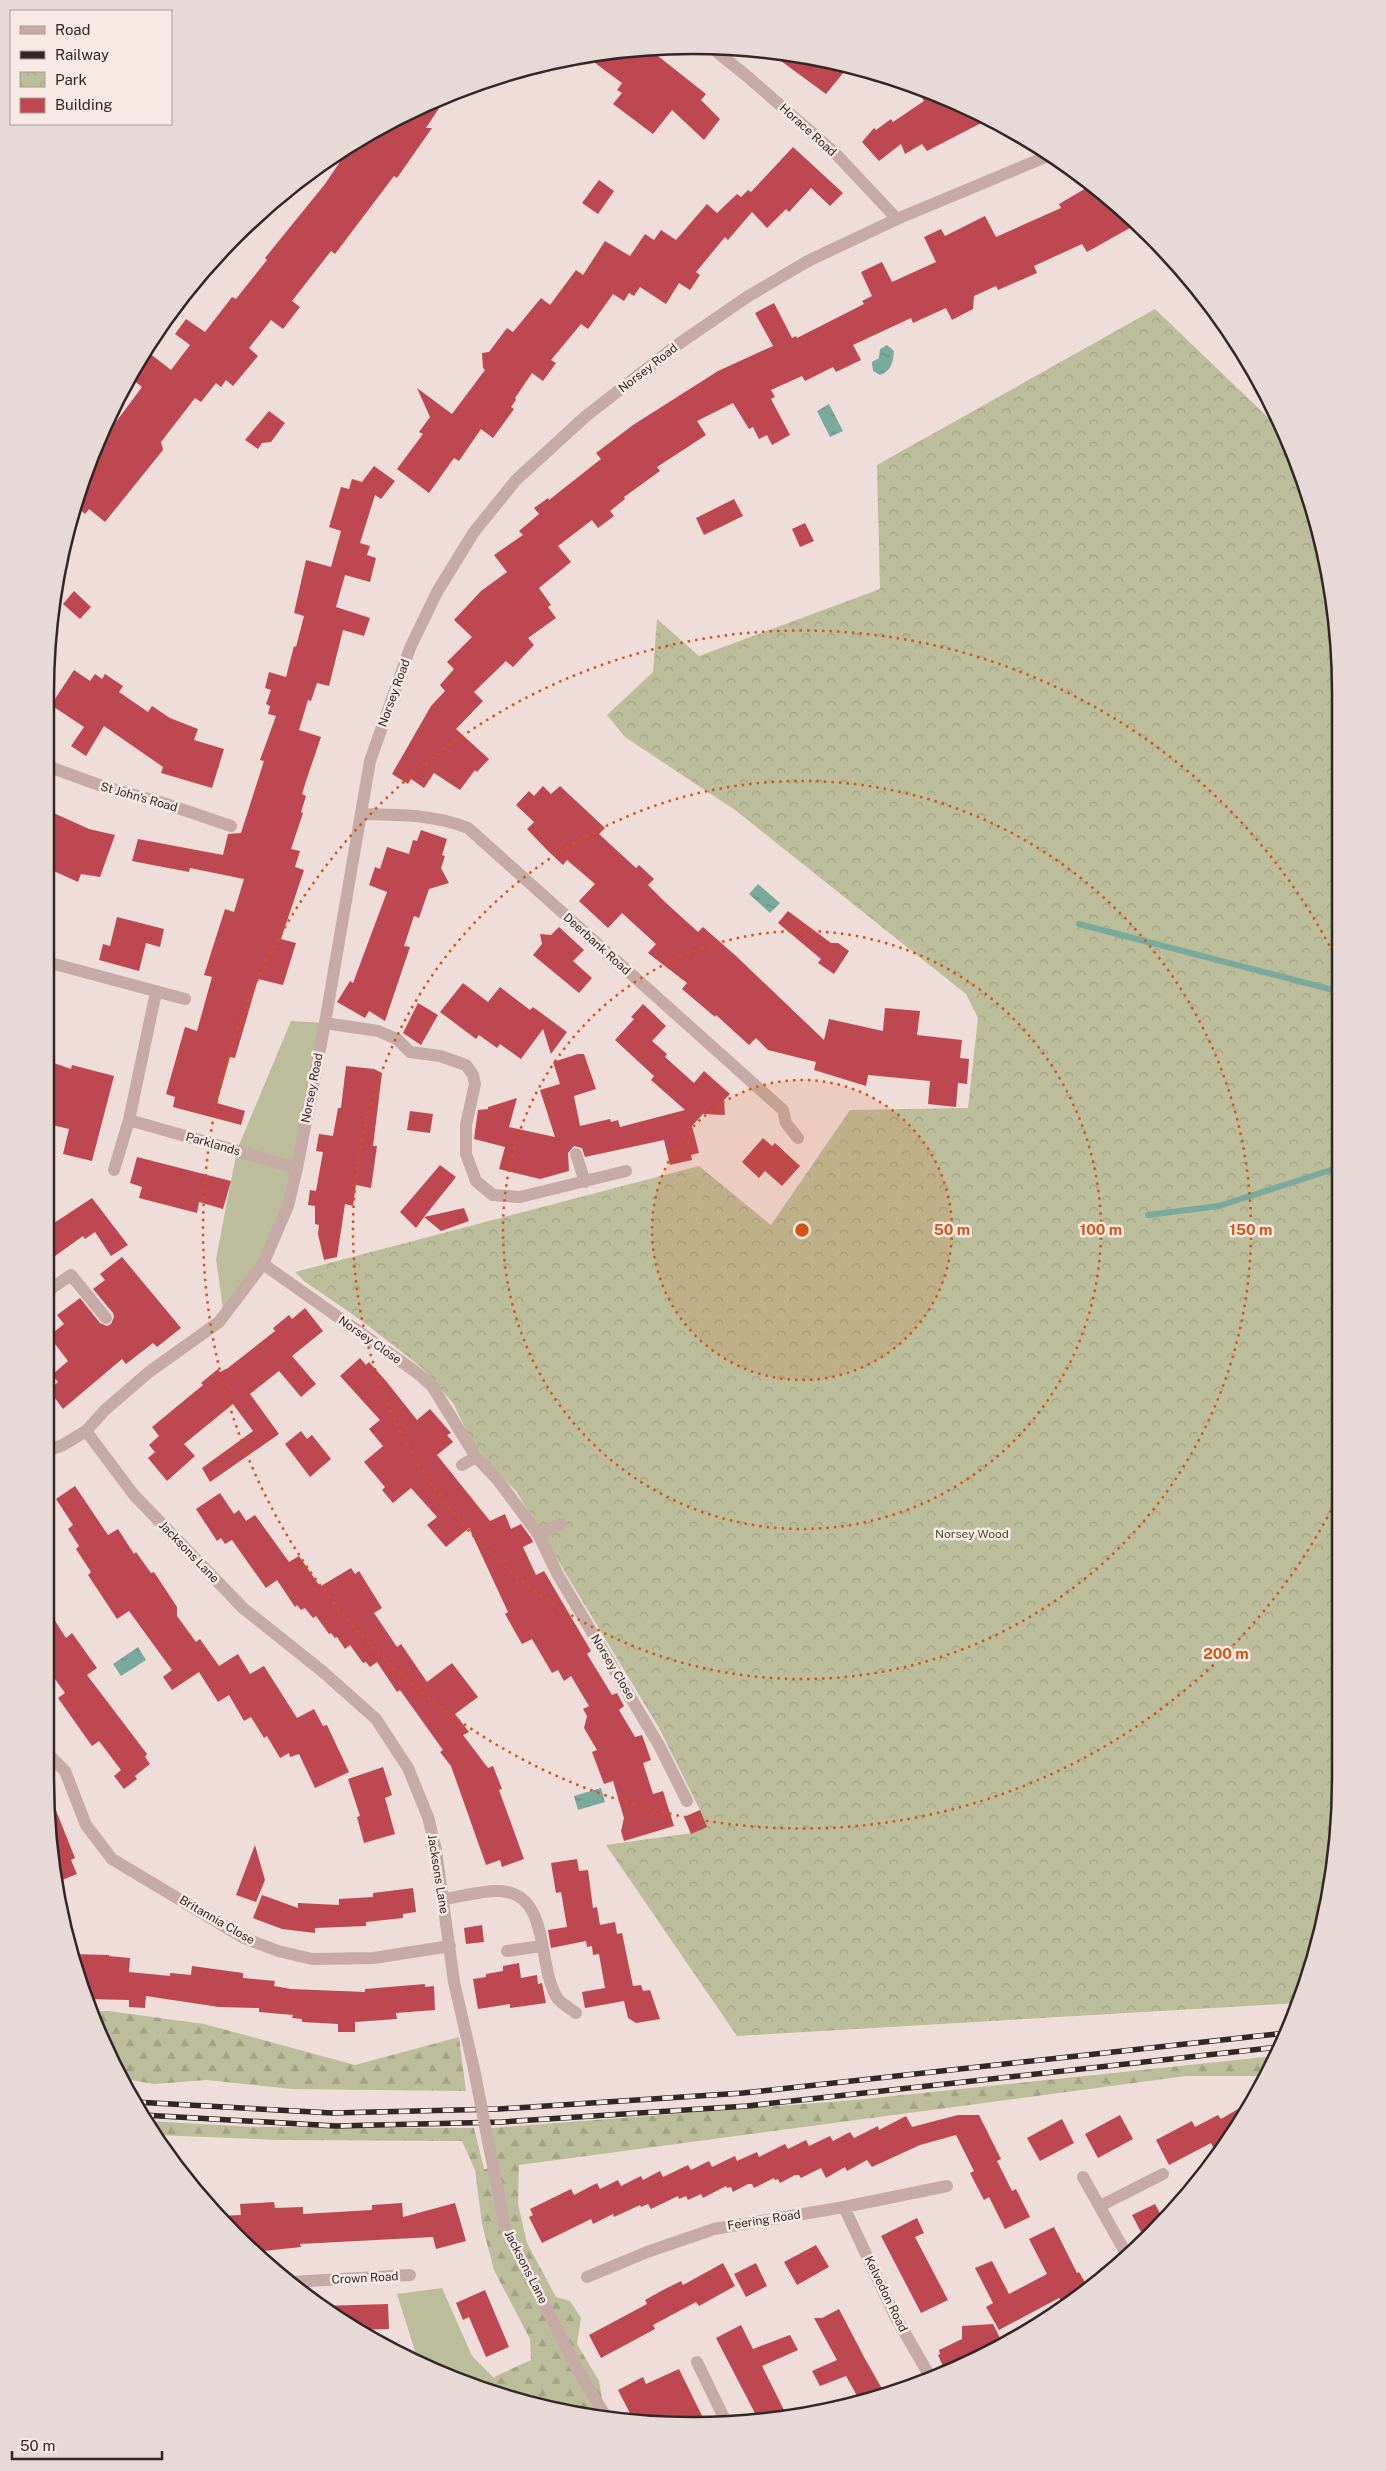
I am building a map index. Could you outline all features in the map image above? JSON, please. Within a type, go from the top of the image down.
[{"type":"street","name":"Horace Road","points":[[720,55],[835,153],[897,219]]},
{"type":"street","name":"Norsey Road","points":[[54,1448],[86,1431],[105,1410],[149,1372],[219,1322],[263,1264],[288,1206],[297,1168],[325,1023],[370,761],[387,709],[414,640],[437,592],[474,532],[516,480],[586,416],[677,345],[747,297],[808,262],[897,219],[1043,158]]},
{"type":"street","name":"St John's Road","points":[[54,770],[231,826]]},
{"type":"street","name":"Deerbank Road","points":[[361,814],[422,816],[446,819],[468,828],[783,1110],[786,1122],[798,1138]]},
{"type":"street","points":[[54,963],[184,999]]},
{"type":"street","points":[[114,1170],[129,1120],[156,992]]},
{"type":"street","points":[[325,1023],[378,1031],[397,1039],[410,1052],[440,1056],[466,1065],[473,1075],[475,1084],[466,1124],[466,1154],[476,1180],[493,1195],[520,1197],[585,1182],[626,1170]]},
{"type":"street","name":"Parklands","points":[[129,1120],[297,1168]]},
{"type":"street","points":[[576,1154],[585,1182]]},
{"type":"street","name":"Norsey Close","points":[[263,1264],[416,1372],[432,1386],[476,1457],[497,1479],[538,1534],[558,1575],[660,1748],[687,1801]]},
{"type":"street","points":[[54,1287],[71,1275],[106,1318]]},
{"type":"street","name":"Jacksons Lane","points":[[86,1431],[134,1495],[243,1608],[336,1683],[376,1719],[408,1768],[428,1817],[436,1850],[454,1982],[474,2069],[506,2227],[576,2367],[602,2411]]},
{"type":"street","points":[[462,1465],[476,1457]]},
{"type":"street","points":[[538,1534],[561,1524]]},
{"type":"street","name":"Britannia Close","points":[[54,1760],[65,1772],[86,1825],[112,1859],[244,1938],[278,1951],[312,1959],[374,1958],[450,1946]]},
{"type":"street","points":[[443,1899],[500,1891],[515,1895],[524,1900],[534,1911],[541,1946],[558,1999],[576,2013]]},
{"type":"street","points":[[507,1951],[541,1946]]},
{"type":"street","points":[[1100,2206],[1163,2174]]},
{"type":"street","points":[[1083,2177],[1124,2250]]},
{"type":"street","name":"Feering Road","points":[[587,2277],[647,2252],[714,2229],[844,2207],[947,2186]]},
{"type":"street","name":"Kelvedon Road","points":[[844,2207],[895,2316],[928,2373]]},
{"type":"street","name":"Crown Road","points":[[300,2281],[410,2275]]},
{"type":"street","points":[[697,2362],[723,2416]]},
{"type":"green space","name":"Norsey Wood","points":[[1155,309],[1271,420],[1284,448],[1310,528],[1320,568],[1327,610],[1331,651],[1332,693],[1332,1778],[1331,1820],[1320,1903],[1310,1943],[1291,2003],[737,2036],[606,1845],[692,1833],[700,1810],[659,1728],[516,1491],[490,1465],[470,1438],[453,1403],[421,1367],[362,1321],[304,1281],[295,1272],[699,1166],[771,1225],[850,1110],[968,1108],[978,1018],[966,994],[735,810],[625,737],[607,715],[653,672],[657,619],[699,656],[880,589],[877,465]]},
{"type":"green space","points":[[291,1021],[325,1023],[275,1238],[224,1316],[216,1259],[237,1150]]},
{"type":"green space","points":[[98,2011],[204,2024],[355,2065],[459,2037],[466,2091],[292,2089],[207,2080],[154,2084],[130,2080]]},
{"type":"green space","points":[[1268,2057],[1258,2076],[1186,2076],[519,2165],[518,2204],[527,2243],[556,2297],[570,2301],[581,2318],[577,2344],[599,2381],[604,2411],[568,2405],[499,2386],[494,2377],[531,2360],[530,2339],[494,2270],[482,2224],[475,2170],[462,2141],[282,2140],[163,2135],[154,2121],[255,2127],[474,2128],[484,2169],[498,2168],[491,2128],[855,2100]]},
{"type":"green space","points":[[442,2288],[472,2356],[504,2388],[448,2369],[416,2354],[397,2294]]},
{"type":"water","points":[[887,345],[894,351],[893,359],[889,369],[880,375],[873,371],[872,362],[879,358],[880,349]]},
{"type":"water","points":[[829,404],[843,431],[830,437],[817,411]]},
{"type":"water","points":[[758,884],[780,903],[770,913],[749,894]]},
{"type":"water","points":[[138,1647],[146,1660],[121,1676],[113,1664]]},
{"type":"water","points":[[601,1788],[605,1802],[578,1810],[574,1796]]},
{"type":"building","points":[[656,55],[706,94],[701,100],[720,119],[704,140],[672,110],[653,134],[613,104],[622,93],[617,90],[622,83],[593,62]]},
{"type":"building","points":[[779,59],[844,72],[826,94]]},
{"type":"building","points":[[921,96],[982,123],[927,151],[922,144],[905,154],[901,144],[879,161],[862,142],[874,128],[876,130],[891,119],[893,122],[924,101]]},
{"type":"building","points":[[441,105],[426,128],[432,128],[397,178],[394,176],[335,254],[331,251],[292,301],[300,307],[283,329],[271,320],[249,348],[258,356],[233,386],[226,380],[221,387],[216,383],[201,402],[195,398],[161,442],[163,450],[105,522],[89,509],[85,514],[81,511],[102,448],[112,428],[142,387],[135,381],[151,354],[171,370],[190,345],[175,334],[186,319],[205,332],[232,297],[236,299],[267,260],[265,258],[325,184],[342,158],[373,139]]},
{"type":"building","points":[[793,147],[843,193],[830,206],[811,188],[789,212],[786,209],[767,228],[752,212],[728,240],[725,237],[696,272],[700,275],[690,290],[679,283],[666,304],[640,287],[634,296],[629,293],[624,301],[613,294],[588,329],[581,324],[551,360],[556,363],[543,381],[532,373],[515,398],[516,400],[511,407],[514,409],[493,438],[481,429],[459,461],[454,458],[429,493],[397,469],[423,434],[419,432],[430,417],[417,388],[452,414],[485,370],[483,368],[482,353],[489,352],[507,328],[513,332],[541,298],[550,305],[576,270],[583,275],[605,241],[630,256],[645,234],[654,240],[661,230],[676,240],[707,204],[717,213],[737,194],[741,197],[748,190],[751,192]]},
{"type":"building","points":[[599,180],[614,191],[598,214],[582,203]]},
{"type":"building","points":[[1085,189],[1131,228],[1087,252],[1082,244],[1034,266],[1037,273],[998,290],[996,286],[974,296],[973,309],[952,320],[946,308],[913,323],[911,318],[853,345],[861,360],[836,372],[833,367],[805,381],[802,376],[771,390],[775,397],[771,399],[790,435],[772,445],[767,435],[759,439],[753,427],[749,429],[733,403],[697,421],[706,435],[657,467],[660,471],[624,497],[625,499],[610,511],[614,516],[598,528],[592,520],[558,546],[571,562],[539,588],[551,605],[548,607],[556,618],[528,638],[534,645],[513,667],[506,661],[474,692],[483,701],[456,729],[489,759],[477,772],[475,770],[460,790],[434,773],[424,788],[411,779],[408,784],[392,774],[431,706],[445,691],[440,685],[454,669],[447,662],[472,637],[454,620],[481,591],[507,572],[494,555],[523,535],[519,531],[539,514],[534,508],[548,498],[549,500],[601,459],[596,453],[633,425],[718,371],[773,346],[755,313],[774,303],[792,338],[796,336],[797,338],[864,304],[862,301],[872,296],[861,272],[882,262],[892,282],[936,262],[924,237],[941,229],[945,236],[985,216],[996,237],[1061,208],[1059,204]]},
{"type":"building","points":[[269,411],[285,423],[271,442],[262,443],[258,449],[245,440]]},
{"type":"building","points":[[374,466],[395,481],[381,499],[375,495],[360,543],[370,546],[367,555],[376,558],[370,582],[345,575],[336,607],[370,618],[364,636],[343,630],[329,686],[317,683],[311,701],[308,700],[299,730],[321,737],[302,794],[306,796],[301,812],[303,813],[291,849],[300,851],[295,867],[304,870],[281,939],[296,943],[283,985],[258,979],[235,1058],[230,1057],[217,1103],[245,1111],[241,1125],[173,1107],[175,1097],[166,1094],[185,1027],[197,1031],[212,977],[204,975],[225,909],[234,912],[244,879],[190,868],[189,872],[132,861],[138,839],[223,855],[228,834],[241,833],[264,761],[260,760],[276,716],[268,714],[270,706],[266,704],[271,690],[265,688],[269,672],[286,677],[304,616],[294,613],[306,560],[331,567],[341,531],[329,527],[341,487],[349,489],[352,479],[362,482]]},
{"type":"building","points":[[734,499],[743,516],[704,535],[696,518]]},
{"type":"building","points":[[805,523],[814,541],[800,547],[792,529]]},
{"type":"building","points":[[74,591],[91,607],[80,619],[63,604]]},
{"type":"building","points":[[74,670],[90,681],[95,674],[102,679],[105,674],[123,686],[119,692],[148,712],[152,706],[170,718],[198,729],[194,740],[224,749],[212,788],[161,773],[163,767],[104,726],[86,756],[71,746],[84,727],[54,707],[54,700]]},
{"type":"building","points":[[543,786],[551,794],[560,786],[605,828],[599,834],[636,868],[639,865],[654,879],[648,885],[665,902],[698,932],[703,927],[824,1040],[829,1019],[883,1031],[885,1008],[920,1011],[917,1035],[962,1040],[960,1058],[969,1059],[967,1084],[958,1083],[956,1107],[928,1104],[930,1081],[868,1075],[866,1086],[814,1070],[816,1062],[768,1050],[756,1038],[749,1045],[716,1015],[715,1017],[682,989],[687,983],[648,953],[656,944],[622,913],[608,928],[579,901],[595,884],[567,860],[563,865],[547,850],[527,829],[534,822],[516,805],[529,791],[534,796]]},
{"type":"building","points":[[54,813],[89,829],[115,835],[100,877],[81,874],[78,882],[54,871]]},
{"type":"building","points":[[421,830],[447,839],[442,855],[445,856],[441,868],[449,883],[429,889],[419,918],[414,916],[404,946],[410,947],[385,1021],[369,1011],[365,1018],[337,1002],[350,981],[353,983],[387,892],[369,885],[375,867],[380,869],[387,847],[409,854],[413,840],[417,841]]},
{"type":"building","points":[[788,911],[831,943],[838,943],[849,951],[834,974],[818,963],[821,959],[778,923]]},
{"type":"building","points":[[117,917],[164,929],[160,947],[146,943],[139,971],[99,960],[103,944],[110,946]]},
{"type":"building","points":[[559,927],[584,950],[573,961],[592,978],[579,993],[533,955],[542,944],[540,934],[551,935]]},
{"type":"building","points":[[463,983],[488,1002],[500,987],[530,1010],[533,1007],[567,1032],[551,1054],[543,1029],[521,1059],[500,1044],[497,1048],[479,1035],[476,1039],[440,1012]]},
{"type":"building","points":[[418,1003],[438,1015],[421,1045],[403,1033]]},
{"type":"building","points":[[643,1004],[666,1026],[652,1041],[667,1054],[665,1057],[694,1083],[704,1071],[730,1094],[724,1100],[725,1115],[703,1114],[692,1126],[699,1153],[691,1155],[692,1160],[670,1165],[664,1140],[585,1157],[582,1148],[574,1146],[568,1153],[569,1171],[540,1179],[499,1169],[505,1147],[474,1139],[478,1110],[488,1109],[488,1107],[517,1098],[509,1127],[555,1137],[540,1090],[560,1084],[553,1062],[578,1054],[584,1054],[596,1089],[574,1096],[580,1126],[610,1119],[611,1122],[618,1120],[620,1127],[685,1110],[651,1080],[654,1076],[615,1040],[634,1019],[631,1017]]},
{"type":"building","points":[[54,1063],[71,1069],[72,1065],[114,1076],[92,1161],[63,1154],[69,1129],[54,1125]]},
{"type":"building","points":[[346,1066],[374,1069],[382,1073],[373,1146],[377,1146],[371,1188],[356,1185],[353,1206],[345,1204],[337,1257],[324,1260],[318,1234],[319,1225],[315,1224],[315,1206],[308,1205],[310,1190],[316,1191],[323,1152],[316,1151],[319,1134],[333,1136],[338,1108],[341,1108]]},
{"type":"building","points":[[410,1111],[433,1114],[430,1133],[407,1130]]},
{"type":"building","points":[[763,1138],[772,1146],[775,1143],[800,1166],[782,1186],[765,1171],[759,1178],[742,1162]]},
{"type":"building","points":[[137,1157],[231,1181],[223,1209],[199,1202],[197,1213],[139,1198],[142,1187],[130,1183]]},
{"type":"building","points":[[440,1165],[456,1177],[416,1228],[400,1212]]},
{"type":"building","points":[[92,1198],[128,1245],[111,1256],[95,1232],[85,1239],[83,1236],[54,1257],[54,1223]]},
{"type":"building","points":[[464,1208],[469,1221],[441,1231],[424,1217]]},
{"type":"building","points":[[122,1257],[181,1328],[157,1347],[153,1343],[126,1364],[122,1359],[63,1409],[54,1397],[54,1386],[58,1382],[54,1377],[54,1373],[68,1361],[54,1343],[54,1332],[64,1324],[57,1315],[80,1298],[100,1323],[107,1326],[111,1324],[114,1317],[113,1313],[93,1289],[105,1280],[100,1274]]},
{"type":"building","points":[[305,1308],[323,1331],[292,1356],[316,1384],[301,1397],[279,1371],[250,1394],[279,1434],[210,1482],[202,1468],[253,1431],[233,1404],[184,1444],[195,1456],[167,1481],[148,1458],[155,1452],[149,1445],[159,1436],[152,1427],[203,1385],[201,1383],[218,1369],[220,1372],[228,1368],[275,1331],[273,1328],[289,1315],[292,1319]]},
{"type":"building","points":[[360,1358],[366,1365],[369,1362],[417,1420],[430,1409],[451,1433],[447,1435],[453,1442],[437,1455],[490,1521],[505,1514],[511,1529],[521,1524],[531,1538],[533,1542],[523,1547],[536,1575],[544,1571],[591,1651],[587,1654],[612,1695],[617,1693],[624,1706],[619,1710],[635,1737],[642,1735],[651,1760],[643,1763],[653,1794],[663,1791],[674,1826],[624,1841],[621,1831],[624,1818],[613,1781],[604,1784],[592,1752],[597,1750],[584,1728],[587,1716],[583,1709],[589,1706],[571,1676],[564,1681],[558,1670],[552,1673],[532,1639],[522,1644],[505,1614],[508,1612],[469,1528],[446,1547],[427,1525],[437,1517],[411,1488],[393,1503],[382,1490],[385,1487],[364,1462],[383,1446],[369,1429],[380,1420],[340,1376]]},
{"type":"building","points":[[301,1431],[307,1439],[312,1435],[331,1459],[310,1477],[285,1444]]},
{"type":"building","points":[[75,1486],[108,1535],[118,1529],[134,1554],[136,1552],[151,1573],[154,1572],[177,1607],[177,1616],[196,1642],[200,1639],[219,1666],[238,1654],[250,1674],[264,1666],[297,1718],[314,1709],[323,1726],[327,1725],[349,1772],[315,1788],[299,1754],[290,1757],[289,1753],[280,1758],[267,1736],[264,1738],[251,1717],[244,1721],[229,1695],[218,1702],[199,1672],[172,1690],[163,1677],[172,1670],[129,1611],[117,1619],[88,1575],[91,1572],[76,1549],[79,1546],[68,1529],[73,1525],[56,1499]]},
{"type":"building","points":[[220,1493],[234,1514],[239,1510],[246,1521],[255,1515],[289,1562],[299,1556],[319,1585],[321,1586],[351,1568],[355,1574],[359,1571],[382,1608],[374,1613],[397,1647],[401,1644],[427,1682],[452,1663],[478,1697],[455,1714],[469,1732],[463,1735],[488,1768],[493,1766],[502,1789],[499,1790],[524,1859],[502,1867],[500,1860],[486,1865],[451,1766],[440,1752],[443,1750],[400,1690],[397,1692],[377,1662],[370,1667],[366,1662],[363,1663],[350,1645],[345,1649],[337,1637],[335,1638],[331,1633],[329,1634],[316,1616],[313,1618],[305,1608],[301,1610],[297,1605],[295,1607],[277,1580],[266,1588],[232,1540],[225,1544],[221,1538],[217,1541],[196,1509]]},
{"type":"building","points":[[54,1619],[66,1638],[72,1633],[97,1668],[87,1675],[147,1754],[145,1757],[150,1764],[135,1776],[137,1779],[124,1789],[114,1776],[121,1770],[99,1741],[92,1746],[58,1698],[65,1693],[54,1678]]},
{"type":"building","points":[[383,1767],[392,1795],[385,1798],[395,1834],[364,1843],[357,1817],[360,1816],[348,1779]]},
{"type":"building","points":[[55,1807],[75,1858],[71,1860],[77,1874],[62,1880]]},
{"type":"building","points":[[700,1810],[707,1827],[691,1834],[684,1817]]},
{"type":"building","points":[[255,1845],[265,1880],[256,1902],[236,1895]]},
{"type":"building","points":[[577,1859],[579,1871],[588,1870],[593,1908],[597,1907],[600,1925],[615,1922],[617,1934],[622,1933],[633,1986],[641,1985],[643,1991],[650,1990],[660,2019],[636,2023],[628,2018],[624,2001],[585,2008],[582,1992],[605,1988],[599,1954],[593,1955],[592,1946],[587,1947],[586,1941],[551,1948],[548,1930],[567,1927],[561,1892],[556,1893],[551,1863]]},
{"type":"building","points":[[413,1888],[416,1912],[403,1914],[403,1918],[366,1922],[366,1926],[315,1928],[315,1933],[282,1929],[253,1918],[262,1895],[298,1908],[298,1903],[339,1905],[339,1899],[373,1897],[373,1893]]},
{"type":"building","points":[[482,1925],[484,1942],[466,1944],[464,1928]]},
{"type":"building","points":[[79,1954],[130,1958],[129,1972],[170,1976],[170,1973],[191,1975],[192,1966],[243,1973],[243,1978],[275,1981],[274,1986],[291,1989],[365,1992],[365,1989],[425,1984],[425,1987],[434,1986],[435,2010],[396,2013],[397,2019],[355,2022],[355,2032],[338,2032],[338,2024],[302,2022],[302,2019],[292,2018],[293,2015],[259,2012],[259,2008],[219,2007],[146,1996],[145,2008],[129,2007],[129,2000],[94,1999]]},
{"type":"building","points":[[519,1963],[521,1978],[537,1975],[538,1984],[542,1983],[546,2003],[510,2008],[510,2004],[478,2009],[473,1979],[503,1971],[503,1966]]},
{"type":"building","points":[[1241,2107],[1216,2145],[1213,2147],[1211,2143],[1169,2165],[1156,2140],[1192,2121],[1195,2127],[1218,2115],[1221,2119]]},
{"type":"building","points":[[958,2115],[979,2115],[1001,2159],[997,2161],[1012,2191],[1016,2189],[1030,2217],[1005,2229],[989,2197],[984,2200],[970,2173],[974,2171],[956,2135],[920,2145],[872,2167],[867,2160],[847,2171],[845,2167],[826,2178],[821,2168],[801,2178],[799,2175],[795,2175],[780,2183],[778,2179],[775,2180],[774,2178],[754,2188],[752,2184],[748,2184],[733,2192],[731,2187],[727,2188],[726,2186],[703,2198],[701,2194],[688,2200],[686,2196],[679,2199],[678,2196],[651,2209],[648,2204],[641,2207],[640,2205],[614,2217],[613,2214],[593,2224],[591,2219],[542,2243],[529,2217],[533,2215],[530,2209],[571,2189],[574,2195],[597,2183],[600,2189],[618,2180],[621,2186],[641,2176],[643,2180],[660,2171],[663,2177],[688,2165],[691,2170],[709,2161],[712,2167],[735,2156],[737,2161],[757,2152],[759,2157],[785,2144],[788,2149],[806,2140],[809,2146],[830,2136],[833,2141],[850,2132],[854,2138],[878,2126],[879,2130],[906,2116],[912,2127]]},
{"type":"building","points":[[1120,2115],[1133,2139],[1098,2158],[1085,2134]]},
{"type":"building","points":[[1062,2119],[1074,2143],[1040,2161],[1027,2138]]},
{"type":"building","points":[[274,2202],[275,2208],[303,2207],[303,2214],[372,2210],[372,2205],[402,2203],[403,2217],[455,2203],[466,2241],[436,2249],[433,2237],[300,2244],[301,2247],[263,2251],[227,2216],[241,2215],[240,2204]]},
{"type":"building","points":[[1155,2204],[1160,2214],[1141,2232],[1132,2215]]},
{"type":"building","points":[[917,2218],[924,2233],[915,2237],[948,2300],[921,2313],[881,2236]]},
{"type":"building","points":[[1054,2227],[1077,2273],[1079,2272],[1085,2282],[1061,2301],[1059,2298],[999,2330],[986,2307],[993,2303],[975,2268],[992,2261],[1009,2294],[1047,2274],[1029,2239]]},
{"type":"building","points":[[816,2245],[829,2267],[797,2285],[784,2262]]},
{"type":"building","points":[[723,2263],[735,2286],[699,2306],[696,2302],[653,2325],[655,2329],[601,2358],[589,2335],[647,2304],[645,2300],[663,2290],[681,2281],[683,2285]]},
{"type":"building","points":[[756,2263],[767,2286],[746,2297],[734,2274]]},
{"type":"building","points":[[485,2290],[509,2347],[486,2357],[469,2317],[463,2320],[456,2303]]},
{"type":"building","points":[[388,2304],[389,2329],[369,2330],[332,2306]]},
{"type":"building","points":[[839,2309],[882,2388],[857,2395],[846,2376],[820,2386],[812,2371],[837,2360],[814,2318],[822,2318]]},
{"type":"building","points":[[993,2324],[1000,2339],[943,2367],[938,2355],[940,2354],[939,2350],[962,2339],[962,2326]]},
{"type":"building","points":[[741,2325],[753,2349],[790,2335],[798,2350],[762,2366],[784,2411],[755,2414],[716,2338]]},
{"type":"building","points":[[679,2369],[702,2417],[630,2414],[618,2390],[643,2377],[646,2384]]},
{"type":"waterway","points":[[1079,924],[1332,990]]},
{"type":"waterway","points":[[1148,1215],[1219,1206],[1332,1170]]},
{"type":"railway","points":[[142,2102],[332,2113],[499,2109],[743,2093],[1279,2034]]},
{"type":"railway","points":[[150,2115],[336,2126],[502,2122],[747,2106],[1272,2048]]}]
